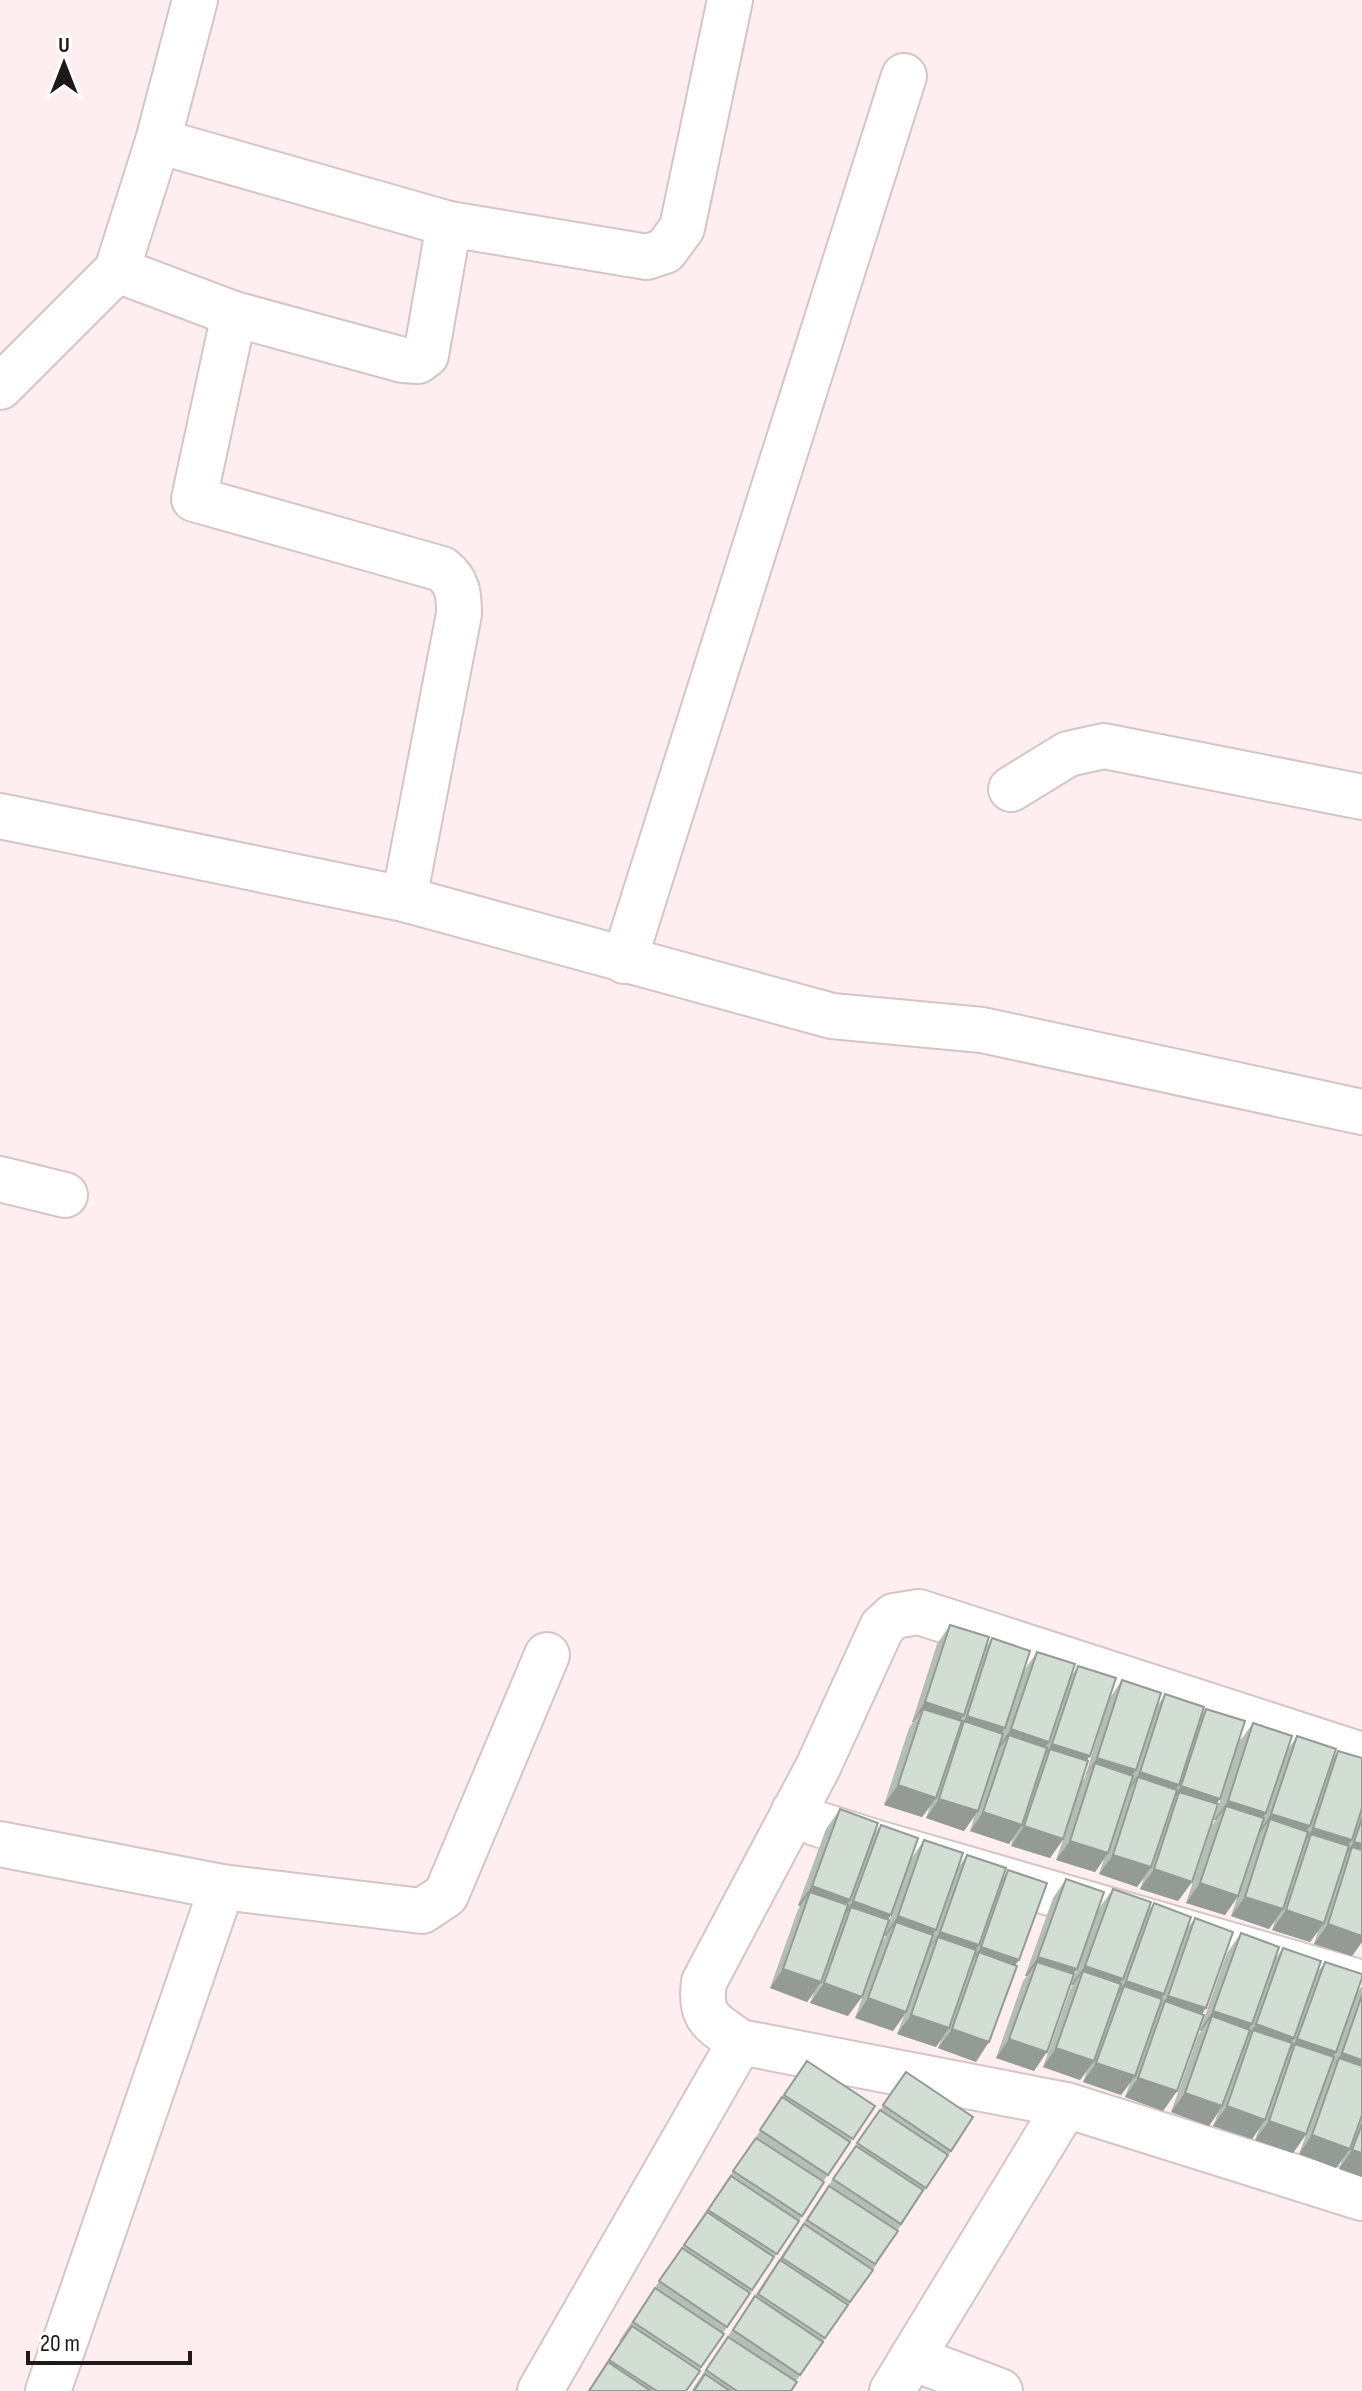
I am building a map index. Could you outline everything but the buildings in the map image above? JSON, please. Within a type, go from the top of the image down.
[{"type":"street","points":[[0,387],[117,270],[158,141],[195,0]]},
{"type":"street","points":[[158,141],[449,224],[647,257],[665,251],[682,228],[727,1]]},
{"type":"street","points":[[624,961],[904,76]]},
{"type":"street","points":[[117,270],[234,314],[403,360],[418,361],[426,355],[449,224]]},
{"type":"street","points":[[234,314],[194,499],[442,569],[452,577],[459,593],[459,614],[404,899]]},
{"type":"street","points":[[1011,789],[1068,754],[1104,746],[1362,797]]},
{"type":"street","points":[[0,816],[404,899],[832,1016],[982,1030],[1362,1112]]},
{"type":"street","points":[[0,1179],[65,1195]]},
{"type":"street","points":[[1362,1755],[919,1612],[894,1616],[882,1627],[794,1811],[704,1982],[701,2004],[709,2020],[740,2042],[1066,2105],[1362,2198]]},
{"type":"street","points":[[0,1844],[222,1887],[422,1911],[446,1895],[547,1655]]},
{"type":"street","points":[[794,1811],[815,1823],[874,1842],[1362,1983]]},
{"type":"street","points":[[48,2391],[222,1887]]},
{"type":"street","points":[[540,2391],[740,2042]]},
{"type":"street","points":[[1000,2391],[902,2375],[1066,2105]]}]
